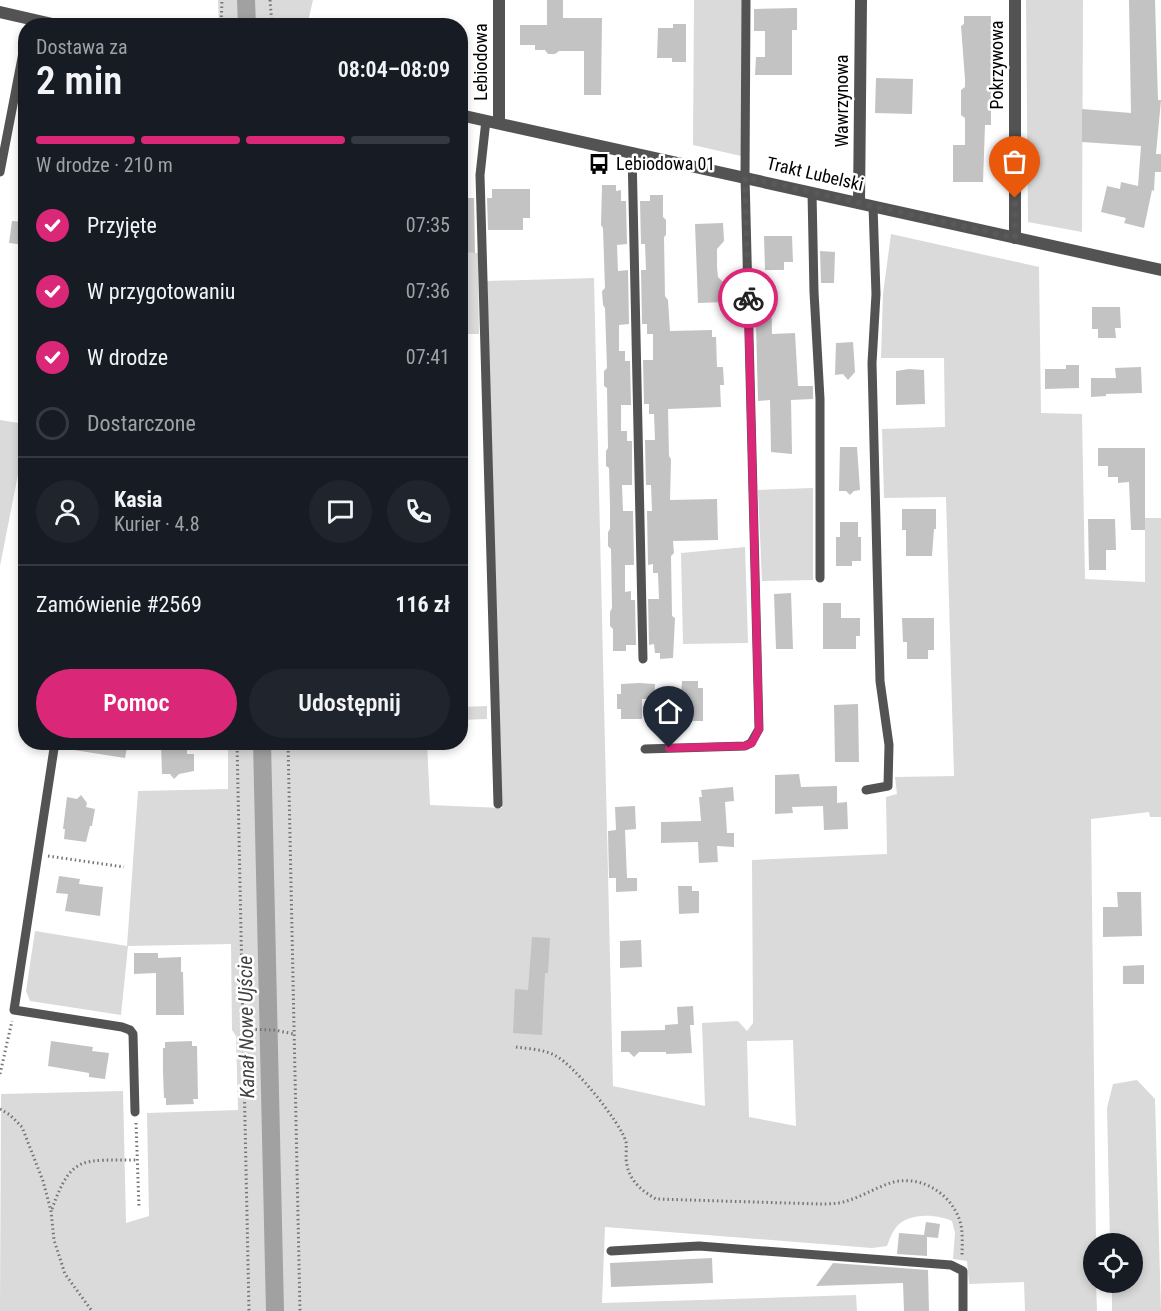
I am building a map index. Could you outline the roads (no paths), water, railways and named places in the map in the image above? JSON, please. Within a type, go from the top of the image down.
[{"type":"street","name":"Lebiodowa","points":[[492,122],[499,0]]},
{"type":"street","name":"Wawrzynowa","points":[[859,203],[861,0]]},
{"type":"street","name":"Pokrzywowa","points":[[1015,0],[1015,238]]},
{"type":"street","points":[[0,12],[18,18]]},
{"type":"street","name":"Trakt Lubelski","points":[[468,117],[1161,270]]},
{"type":"lane","points":[[645,749],[745,746],[752,743],[759,729],[745,177],[746,0]]},
{"type":"lane","points":[[0,172],[18,79]]},
{"type":"lane","points":[[492,122],[480,175],[498,804]]},
{"type":"lane","points":[[632,152],[643,659]]},
{"type":"lane","points":[[812,192],[814,292],[820,399],[820,578]]},
{"type":"lane","points":[[866,790],[888,786],[889,745],[880,681],[872,363],[876,294],[873,206]]},
{"type":"lane","points":[[54,750],[14,1010],[130,1030],[133,1034],[135,1112]]},
{"type":"lane","points":[[612,1251],[699,1246],[951,1265],[963,1271],[963,1311]]},
{"type":"waterway","name":"Kanał Nowe Ujście","points":[[246,0],[247,18]]},
{"type":"waterway","name":"Kanał Nowe Ujście","points":[[262,750],[275,1311]]},
{"type":"place","name":"Lebiodowa 01","points":[[599,164]]}]
